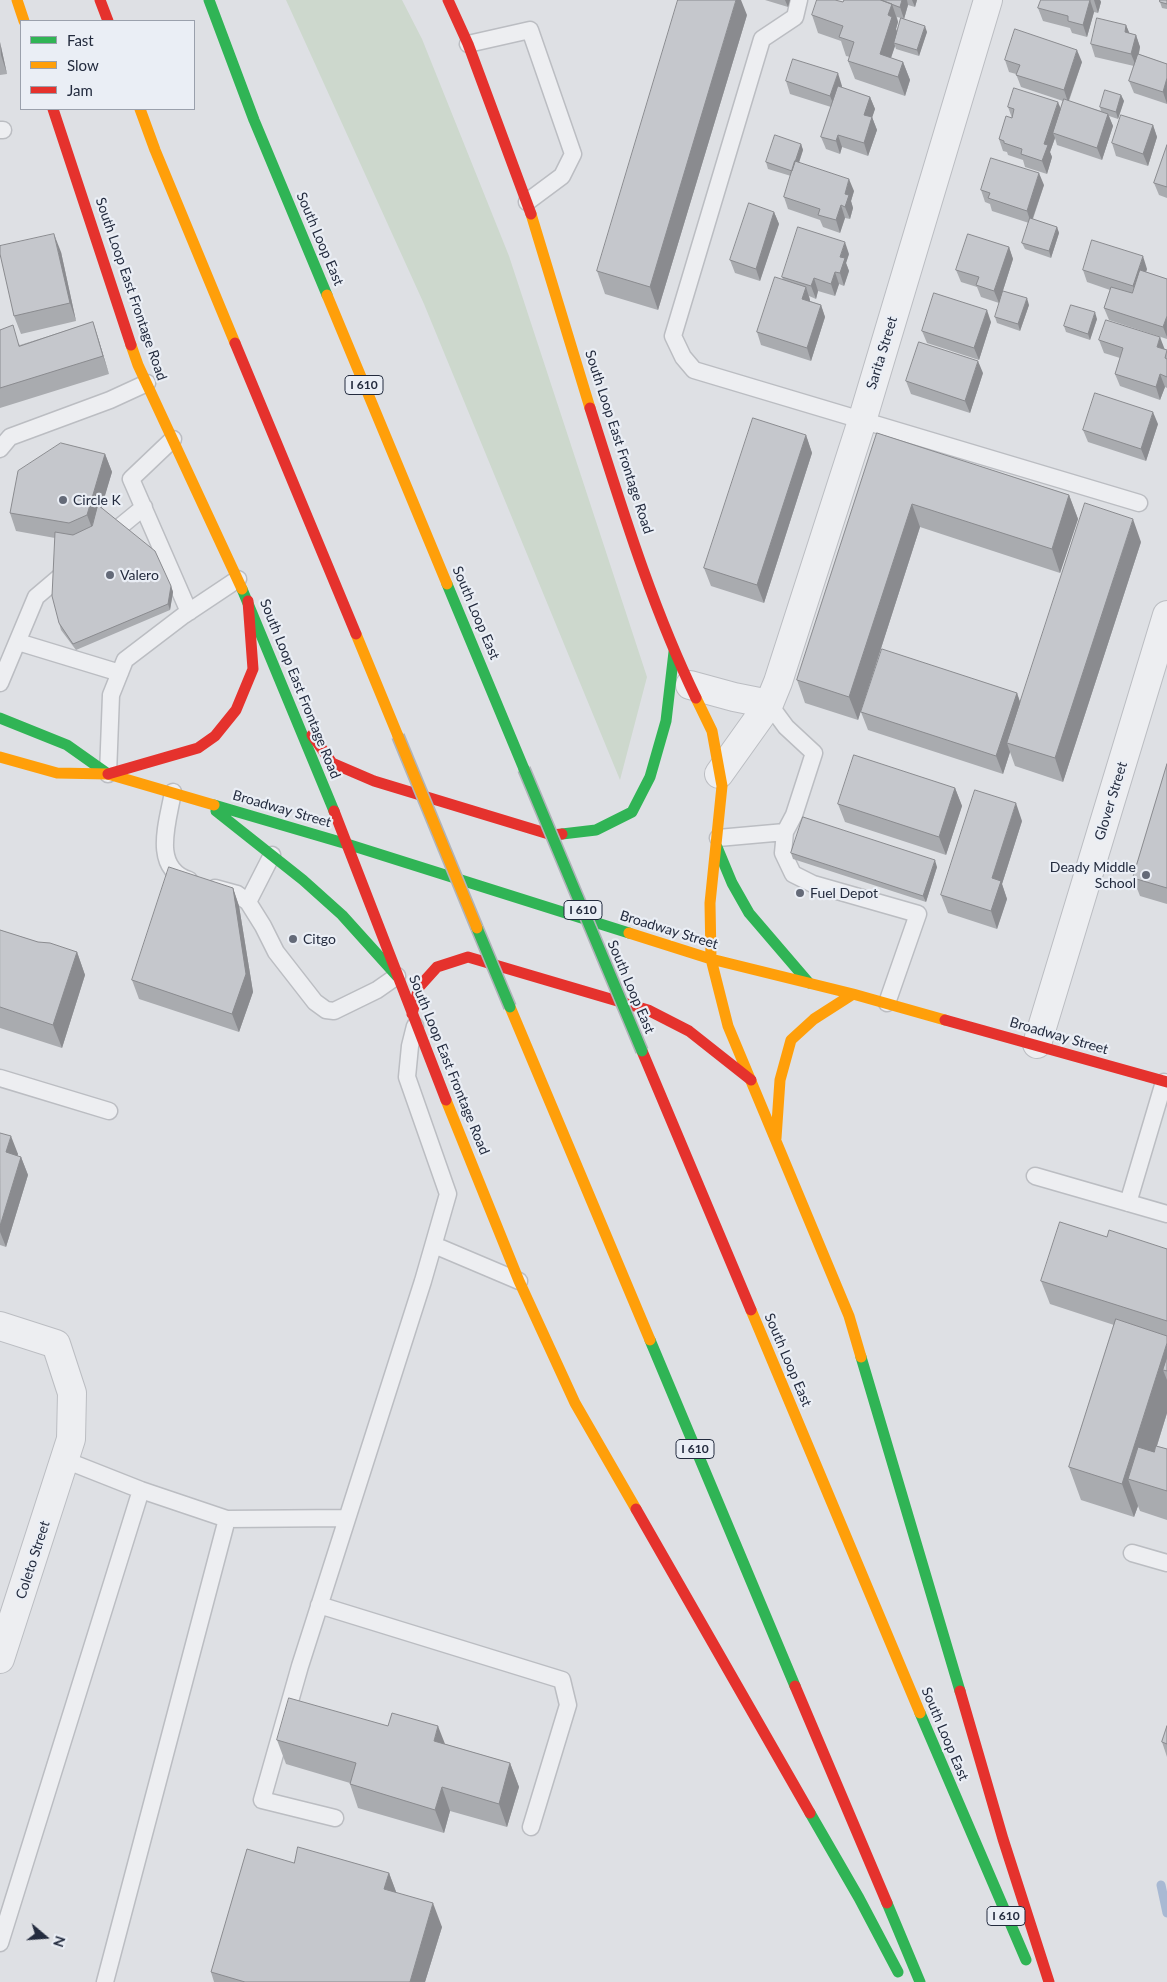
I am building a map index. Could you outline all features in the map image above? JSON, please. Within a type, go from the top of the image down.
[{"type":"main road","points":[[17,0],[24,20]]},
{"type":"main road","points":[[100,0],[108,20]]},
{"type":"main road","name":"South Loop East","points":[[208,0],[258,130],[524,769],[978,1849],[1032,1973]]},
{"type":"main road","name":"South Loop East Frontage Road","points":[[448,0],[468,44],[527,202],[615,487],[674,652],[712,731],[722,786],[710,903],[711,959],[728,1026],[849,1316],[1003,1839],[1049,1982]]},
{"type":"main road","name":"South Loop East Frontage Road","points":[[53,110],[138,365],[248,601],[347,844],[413,1019],[546,1343],[575,1402],[859,1898],[903,1982]]},
{"type":"main road","name":"I 610","points":[[140,110],[270,431],[920,1982]]},
{"type":"main road","points":[[108,774],[198,748],[215,736],[236,710],[253,669],[248,601]]},
{"type":"main road","points":[[290,703],[332,763],[374,781],[552,835],[596,830],[632,812],[650,777],[666,722],[674,652]]},
{"type":"main road","name":"Broadway Street","points":[[0,718],[67,745],[108,774]]},
{"type":"main road","name":"Broadway Street","points":[[0,757],[56,773],[108,774],[173,792],[347,844],[711,959],[887,1003],[1166,1082]]},
{"type":"main road","points":[[206,802],[342,915],[397,976]]},
{"type":"main road","points":[[717,843],[732,882],[749,913],[810,983]]},
{"type":"main road","points":[[413,1019],[419,986],[437,967],[468,957],[648,1010],[689,1032],[751,1080]]},
{"type":"main road","points":[[776,1138],[780,1080],[791,1040],[814,1018],[853,994]]},
{"type":"street","name":"Sarita Street","points":[[719,774],[769,704],[778,682],[862,421],[988,0]]},
{"type":"street","name":"Glover Street","points":[[1037,1044],[1167,615]]},
{"type":"street","points":[[690,685],[734,698],[769,704]]},
{"type":"street","name":"Coleto Street","points":[[0,1326],[56,1344],[72,1393],[72,1439],[0,1660]]},
{"type":"lane","points":[[799,0],[794,17],[762,39],[673,336],[683,357],[694,370],[1140,503]]},
{"type":"lane","points":[[468,44],[530,30],[573,154],[562,176],[527,202]]},
{"type":"lane","points":[[0,449],[10,437],[110,400],[147,383]]},
{"type":"lane","points":[[173,439],[131,479],[189,612]]},
{"type":"lane","points":[[94,549],[144,507]]},
{"type":"lane","points":[[0,684],[36,597],[79,561]]},
{"type":"lane","points":[[108,774],[111,695],[124,660],[238,579]]},
{"type":"lane","points":[[18,642],[120,673]]},
{"type":"lane","points":[[769,704],[786,727],[814,753],[794,815],[785,832],[783,853],[793,874],[813,884],[918,914],[887,1003]]},
{"type":"lane","points":[[173,792],[164,846],[166,860],[178,877],[237,894],[248,902],[276,952],[316,1002],[326,1010],[334,1011],[377,990],[397,976]]},
{"type":"lane","points":[[717,843],[785,832]]},
{"type":"lane","points":[[248,902],[272,855]]},
{"type":"lane","points":[[335,1818],[262,1800],[319,1605],[434,1244],[448,1194],[407,1077],[413,1019]]},
{"type":"lane","points":[[0,1078],[110,1111]]},
{"type":"lane","points":[[1128,1203],[1166,1082]]},
{"type":"lane","points":[[1035,1176],[1167,1214]]},
{"type":"lane","points":[[434,1244],[519,1281]]},
{"type":"lane","points":[[65,1460],[141,1490],[227,1519],[347,1518]]},
{"type":"lane","points":[[0,1942],[141,1490]]},
{"type":"lane","points":[[105,1982],[227,1519]]},
{"type":"lane","points":[[1132,1553],[1167,1563]]},
{"type":"lane","points":[[319,1605],[562,1680],[568,1705],[531,1827]]},
{"type":"shaded area","points":[[286,0],[402,0],[422,39],[509,256],[647,677],[620,780],[424,304]]},
{"type":"building","points":[[678,0],[736,0],[650,287],[597,271]]},
{"type":"building","points":[[817,0],[843,2],[844,0],[881,0],[892,4],[888,15],[892,17],[880,54],[903,62],[898,77],[848,61],[854,42],[839,37],[843,26],[812,15]]},
{"type":"building","points":[[881,0],[902,0],[900,7]]},
{"type":"building","points":[[1041,0],[1090,0],[1083,25],[1068,21],[1068,16],[1038,8]]},
{"type":"building","points":[[1160,0],[1167,0],[1167,4],[1160,2]]},
{"type":"building","points":[[901,18],[925,26],[917,50],[894,43]]},
{"type":"building","points":[[1097,18],[1126,25],[1125,32],[1136,35],[1131,54],[1091,44]]},
{"type":"building","points":[[1015,29],[1077,50],[1064,90],[1016,75],[1020,65],[1005,60]]},
{"type":"building","points":[[1138,54],[1167,64],[1167,78],[1163,92],[1129,81]]},
{"type":"building","points":[[793,59],[838,73],[830,96],[786,81]]},
{"type":"building","points":[[838,86],[870,97],[864,115],[872,117],[864,143],[838,135],[836,141],[821,137]]},
{"type":"building","points":[[1014,88],[1058,102],[1044,144],[1048,145],[1042,161],[1021,154],[1022,149],[1004,143],[1004,141],[999,139],[1006,116],[1012,118],[1014,109],[1008,107]]},
{"type":"building","points":[[1105,90],[1121,95],[1116,112],[1100,107]]},
{"type":"building","points":[[1064,99],[1108,114],[1097,148],[1053,133]]},
{"type":"building","points":[[1121,115],[1153,125],[1143,154],[1112,143]]},
{"type":"building","points":[[775,135],[801,144],[792,171],[766,162]]},
{"type":"building","points":[[1167,145],[1167,187],[1154,183]]},
{"type":"building","points":[[991,158],[1039,173],[1027,211],[988,198],[990,193],[981,190]]},
{"type":"building","points":[[795,161],[849,179],[845,194],[849,195],[845,207],[841,205],[836,220],[818,215],[820,209],[784,197]]},
{"type":"building","points":[[749,203],[774,212],[756,269],[730,260]]},
{"type":"building","points":[[1030,218],[1057,227],[1049,251],[1022,243]]},
{"type":"building","points":[[798,227],[845,242],[840,257],[845,258],[840,273],[835,272],[831,284],[814,278],[811,286],[782,277]]},
{"type":"building","points":[[54,234],[70,303],[14,316],[0,254],[0,246]]},
{"type":"building","points":[[968,234],[1009,247],[994,291],[976,285],[979,277],[956,270]]},
{"type":"building","points":[[1092,240],[1143,256],[1133,286],[1083,270]]},
{"type":"building","points":[[1140,270],[1167,279],[1167,316],[1163,327],[1104,308],[1111,287],[1132,293]]},
{"type":"building","points":[[775,277],[806,287],[802,299],[821,305],[807,348],[757,332]]},
{"type":"building","points":[[1003,291],[1027,298],[1018,324],[995,317]]},
{"type":"building","points":[[934,293],[987,310],[974,348],[922,331]]},
{"type":"building","points":[[1071,305],[1095,312],[1088,334],[1064,326]]},
{"type":"building","points":[[1106,320],[1160,337],[1157,347],[1167,350],[1165,358],[1167,359],[1167,377],[1160,374],[1156,387],[1115,374],[1123,348],[1099,340]]},
{"type":"building","points":[[93,322],[103,356],[0,388],[0,330],[13,325],[19,346]]},
{"type":"building","points":[[919,342],[978,361],[965,401],[906,381]]},
{"type":"building","points":[[1095,393],[1153,412],[1141,449],[1083,430]]},
{"type":"building","points":[[753,418],[806,435],[757,585],[704,568]]},
{"type":"building","points":[[877,433],[1069,495],[1052,549],[912,504],[849,697],[797,680]]},
{"type":"building","name":"Circle K","points":[[61,443],[105,454],[87,515],[69,523],[10,513],[18,471]]},
{"type":"building","points":[[1085,503],[1133,519],[1055,758],[1007,743]]},
{"type":"building","name":"Valero","points":[[98,505],[155,551],[171,586],[168,604],[73,644],[59,623],[52,596],[55,532],[73,535],[92,526]]},
{"type":"building","points":[[882,649],[1017,693],[996,756],[861,712]]},
{"type":"building","points":[[854,755],[955,788],[939,837],[838,804]]},
{"type":"building","points":[[1167,764],[1167,888],[1133,878]]},
{"type":"building","points":[[975,790],[1016,803],[992,878],[1001,881],[991,911],[941,895]]},
{"type":"building","points":[[803,817],[935,860],[923,896],[791,853]]},
{"type":"building","points":[[169,867],[233,888],[246,974],[232,1014],[132,980]]},
{"type":"building","points":[[0,930],[77,952],[53,1025],[0,1007]]},
{"type":"building","points":[[0,1133],[11,1136],[6,1152],[21,1157],[0,1226]]},
{"type":"building","points":[[1060,1222],[1107,1237],[1109,1230],[1167,1249],[1167,1321],[1041,1281]]},
{"type":"building","points":[[1116,1319],[1167,1336],[1167,1343],[1122,1484],[1069,1467]]},
{"type":"building","points":[[1167,1357],[1167,1371],[1163,1370]]},
{"type":"building","points":[[1156,1446],[1167,1449],[1167,1491],[1128,1479],[1138,1447],[1154,1452]]},
{"type":"building","points":[[289,1698],[388,1726],[392,1713],[438,1726],[434,1741],[510,1763],[499,1804],[442,1787],[435,1810],[350,1784],[356,1763],[277,1740]]},
{"type":"building","points":[[1167,1726],[1167,1744],[1162,1742]]},
{"type":"building","points":[[298,1847],[389,1873],[384,1889],[433,1903],[410,1982],[245,1982],[211,1972],[247,1849],[294,1863]]},
{"type":"waterway","points":[[1161,1885],[1167,1913]]},
{"type":"traffic: fast","points":[[209,0],[254,120],[327,295]]},
{"type":"traffic: fast","points":[[447,584],[524,769]]},
{"type":"traffic: fast","points":[[242,589],[334,811]]},
{"type":"traffic: fast","points":[[562,834],[596,830],[632,812],[650,777],[666,721],[674,652]]},
{"type":"traffic: fast","points":[[0,718],[67,745],[108,774]]},
{"type":"traffic: fast","points":[[524,769],[642,1051]]},
{"type":"traffic: fast","points":[[214,805],[347,844],[629,933]]},
{"type":"traffic: fast","points":[[216,811],[303,880],[342,915],[397,976]]},
{"type":"traffic: fast","points":[[717,847],[732,883],[749,913],[809,983]]},
{"type":"traffic: fast","points":[[477,928],[510,1007]]},
{"type":"traffic: fast","points":[[650,1340],[795,1686]]},
{"type":"traffic: fast","points":[[861,1357],[960,1691]]},
{"type":"traffic: fast","points":[[920,1713],[1026,1960]]},
{"type":"traffic: fast","points":[[810,1813],[859,1898],[898,1972]]},
{"type":"traffic: fast","points":[[887,1903],[920,1982]]},
{"type":"traffic: slow","points":[[17,0],[24,20]]},
{"type":"traffic: slow","points":[[140,110],[235,343]]},
{"type":"traffic: slow","points":[[531,214],[590,408]]},
{"type":"traffic: slow","points":[[327,295],[447,584]]},
{"type":"traffic: slow","points":[[131,345],[138,365],[242,589]]},
{"type":"traffic: slow","points":[[356,634],[398,736]]},
{"type":"traffic: slow","points":[[696,698],[712,731],[722,786],[710,903],[711,959]]},
{"type":"traffic: slow","points":[[398,736],[477,928]]},
{"type":"traffic: slow","points":[[0,757],[57,773],[108,774],[214,805]]},
{"type":"traffic: slow","points":[[629,933],[711,959],[853,994],[945,1020]]},
{"type":"traffic: slow","points":[[711,959],[728,1026],[849,1316],[861,1357]]},
{"type":"traffic: slow","points":[[776,1138],[780,1080],[791,1040],[814,1019],[853,994]]},
{"type":"traffic: slow","points":[[510,1007],[650,1340]]},
{"type":"traffic: slow","points":[[446,1100],[519,1281]]},
{"type":"traffic: slow","points":[[519,1281],[575,1403],[636,1509]]},
{"type":"traffic: slow","points":[[751,1310],[920,1713]]},
{"type":"traffic: jam","points":[[100,0],[108,20]]},
{"type":"traffic: jam","points":[[448,0],[468,44],[531,214]]},
{"type":"traffic: jam","points":[[53,110],[131,345]]},
{"type":"traffic: jam","points":[[235,343],[356,634]]},
{"type":"traffic: jam","points":[[590,408],[625,518],[651,591],[696,698]]},
{"type":"traffic: jam","points":[[108,774],[198,748],[215,736],[236,710],[253,669],[248,601]]},
{"type":"traffic: jam","points":[[312,735],[332,763],[374,781],[552,835],[562,834]]},
{"type":"traffic: jam","points":[[334,811],[446,1100]]},
{"type":"traffic: jam","points":[[412,1014],[419,987],[437,967],[468,957],[648,1010],[689,1031],[751,1080]]},
{"type":"traffic: jam","points":[[945,1020],[1167,1082]]},
{"type":"traffic: jam","points":[[642,1051],[751,1310]]},
{"type":"traffic: jam","points":[[636,1509],[810,1813]]},
{"type":"traffic: jam","points":[[795,1686],[887,1903]]},
{"type":"traffic: jam","points":[[960,1691],[1003,1839],[1049,1982]]},
{"type":"place","name":"Circle K","points":[[63,500]]},
{"type":"place","name":"Valero","points":[[110,575]]},
{"type":"place","name":"Deady Middle School","points":[[1146,875]]},
{"type":"place","name":"Fuel Depot","points":[[800,893]]},
{"type":"place","name":"Citgo","points":[[293,939]]}]
